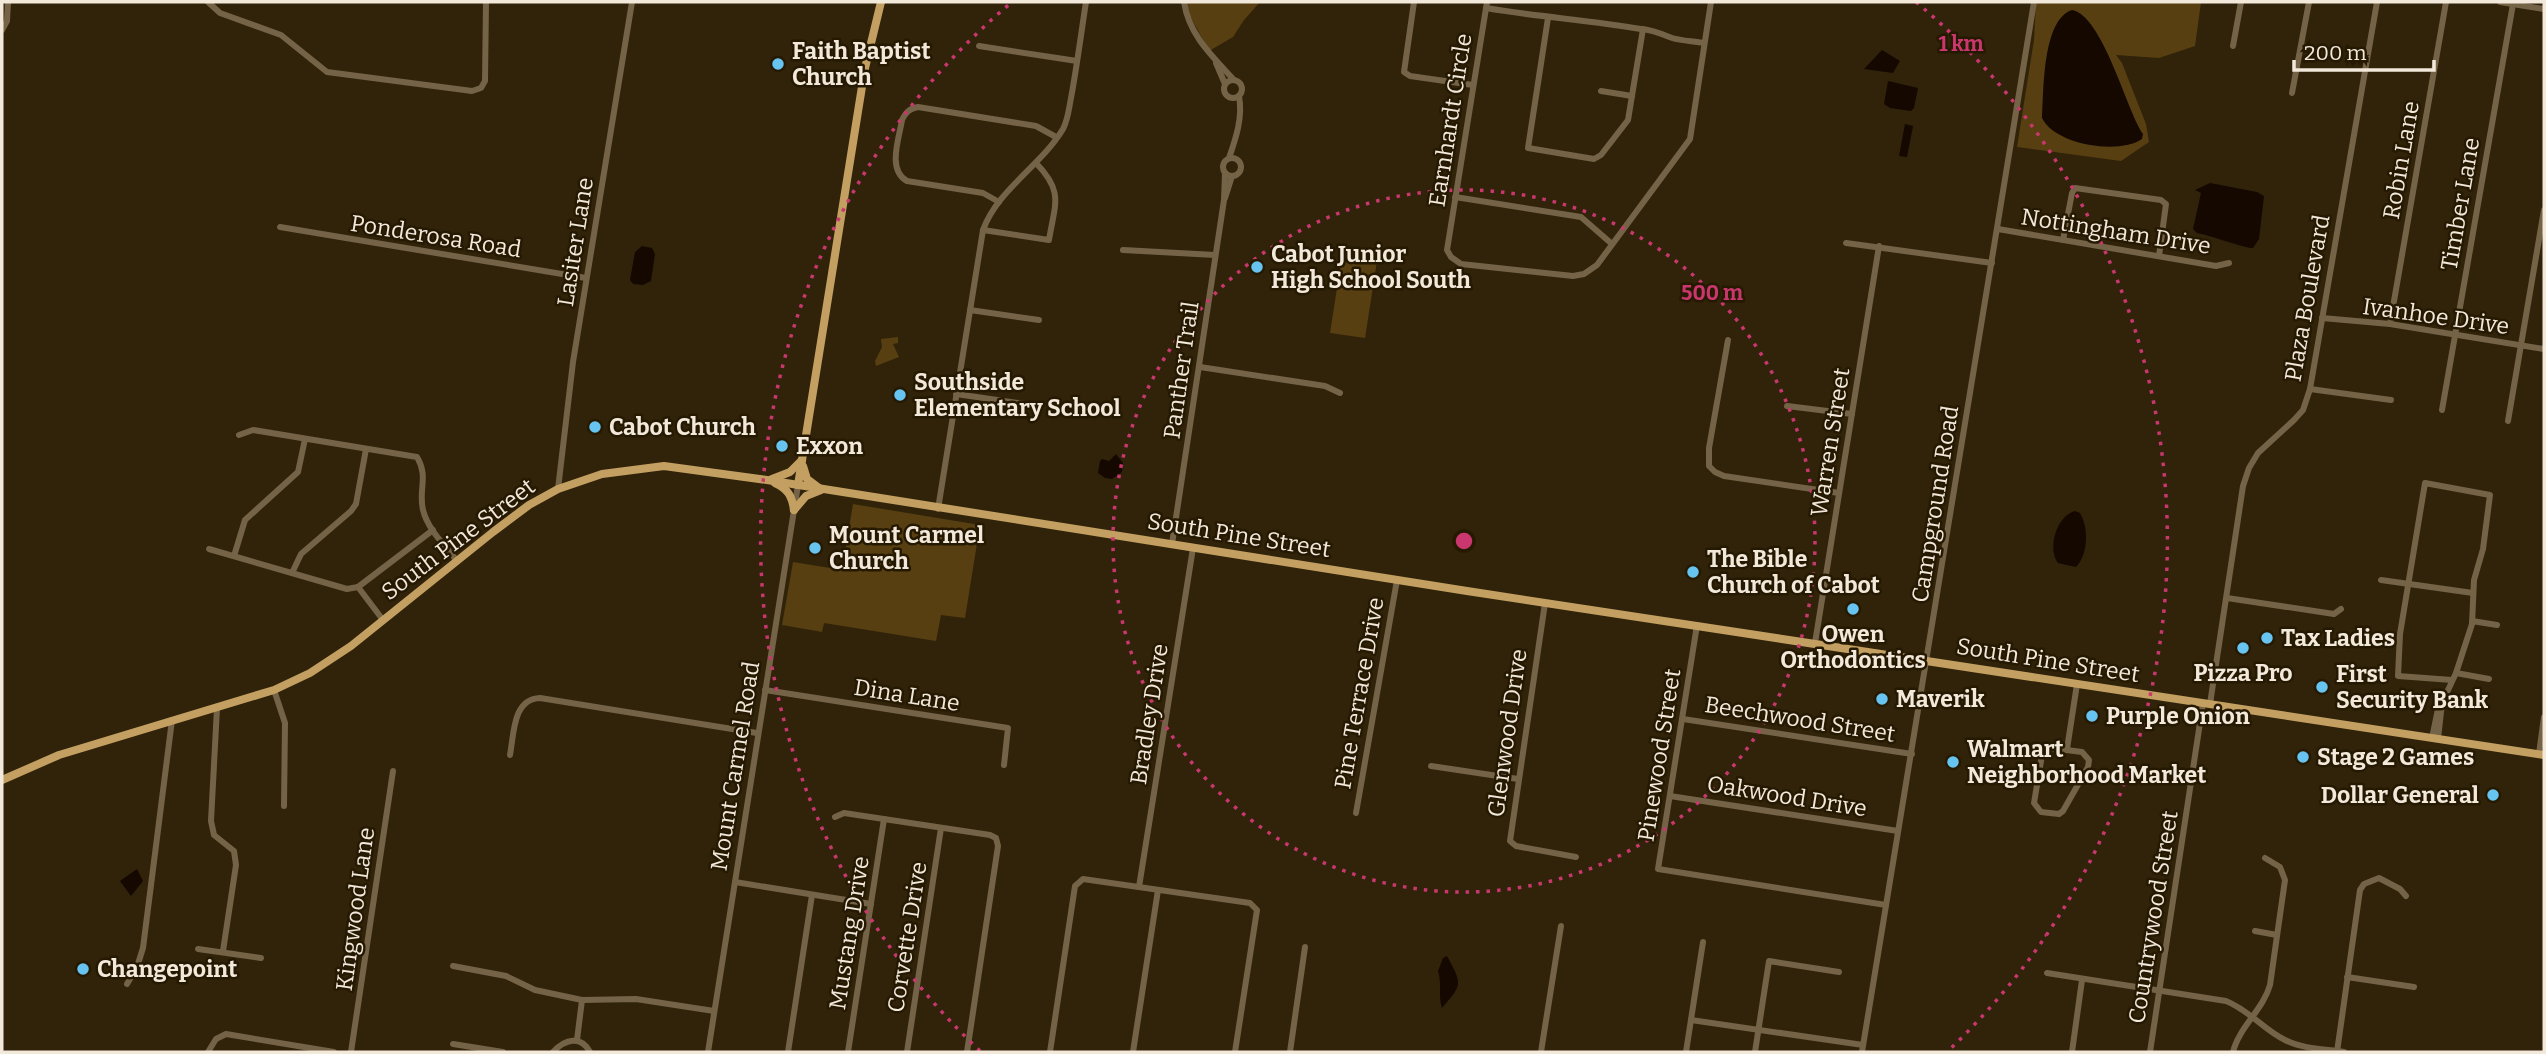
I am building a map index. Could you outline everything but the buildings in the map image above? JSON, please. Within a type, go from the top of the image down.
[{"type":"main road","points":[[798,485],[865,68],[881,2]]},
{"type":"main road","points":[[770,480],[786,474],[802,459]]},
{"type":"main road","points":[[802,459],[807,480],[821,490]]},
{"type":"main road","name":"South Pine Street","points":[[2,780],[59,755],[274,690],[310,673],[351,646],[529,505],[558,489],[602,474],[664,466],[770,480],[938,509],[1927,662],[2542,754]]},
{"type":"main road","points":[[770,480],[789,492],[794,510]]},
{"type":"main road","points":[[794,510],[806,496],[821,490]]},
{"type":"street","points":[[208,2],[220,13],[281,35],[327,72],[472,91],[481,88],[485,81],[486,2]]},
{"type":"street","name":"Lasiter Lane","points":[[558,489],[586,278],[632,2]]},
{"type":"street","points":[[938,509],[983,230],[988,217],[999,202],[1036,163],[1066,121],[1087,2]]},
{"type":"street","points":[[1184,2],[1186,15],[1198,39],[1216,62],[1242,86],[1236,97],[1240,115],[1233,158],[1241,168],[1237,174],[1229,174],[1224,163],[1233,158]]},
{"type":"street","points":[[1414,2],[1404,72],[1410,76],[1473,85]]},
{"type":"street","name":"Earnhardt Circle","points":[[1486,5],[1447,250],[1451,257],[1461,264],[1573,276],[1584,274],[1597,265],[1690,139],[1711,2]]},
{"type":"street","name":"Campground Road","points":[[1863,1049],[2034,2]]},
{"type":"street","points":[[2233,46],[2241,2]]},
{"type":"street","points":[[2292,93],[2309,2]]},
{"type":"street","name":"Plaza Boulevard","points":[[2206,704],[2227,598],[2243,486],[2258,453],[2303,410],[2310,389],[2377,2]]},
{"type":"street","name":"Robin Lane","points":[[2390,324],[2446,2]]},
{"type":"street","points":[[2500,2],[2544,9]]},
{"type":"street","points":[[2,11],[8,4]]},
{"type":"street","points":[[2,30],[8,21],[8,4]]},
{"type":"street","name":"Timber Lane","points":[[2442,410],[2513,4]]},
{"type":"street","points":[[1486,5],[1548,18],[1643,29],[1672,38],[1704,43]]},
{"type":"street","points":[[1548,18],[1528,148],[1594,159],[1598,158],[1628,120],[1643,29]]},
{"type":"street","points":[[978,46],[1077,61]]},
{"type":"street","points":[[1216,62],[1225,84],[1224,92],[1236,97]]},
{"type":"street","points":[[1225,84],[1234,80]]},
{"type":"street","points":[[1601,91],[1632,96]]},
{"type":"street","points":[[999,202],[983,193],[907,181],[899,176],[895,164],[905,114],[914,108],[931,109],[1036,126],[1056,137]]},
{"type":"street","points":[[983,230],[1049,240],[1056,196],[1054,184],[1036,163]]},
{"type":"street","name":"Panther Trail","points":[[1172,544],[1229,174]]},
{"type":"street","points":[[2063,240],[2075,188],[2161,200],[2166,204],[2167,212],[2160,256]]},
{"type":"street","points":[[1455,197],[1581,217],[1612,244]]},
{"type":"street","points":[[2508,421],[2544,210]]},
{"type":"street","name":"Ponderosa Road","points":[[280,228],[586,278]]},
{"type":"street","name":"Nottingham Drive","points":[[1998,229],[2216,266],[2229,263]]},
{"type":"street","points":[[1846,243],[1992,263]]},
{"type":"street","name":"Warren Street","points":[[1815,643],[1879,246]]},
{"type":"street","points":[[1123,250],[1215,255]]},
{"type":"street","points":[[970,310],[1039,320]]},
{"type":"street","name":"Ivanhoe Drive","points":[[2322,318],[2390,324],[2544,349]]},
{"type":"street","points":[[1728,340],[1709,448],[1709,466],[1724,476],[1839,493]]},
{"type":"street","points":[[1200,367],[1325,386],[1340,393]]},
{"type":"street","points":[[2310,389],[2391,400]]},
{"type":"street","points":[[956,394],[1025,404]]},
{"type":"street","points":[[1787,406],[1852,414]]},
{"type":"street","points":[[239,435],[253,429],[417,457],[424,469],[422,507],[433,530],[457,561]]},
{"type":"street","points":[[234,556],[245,520],[298,472],[305,439]]},
{"type":"street","points":[[292,573],[301,554],[356,504],[366,449]]},
{"type":"street","points":[[2435,738],[2438,709],[2454,676],[2472,621],[2473,593],[2490,495],[2425,483],[2400,634],[2398,676],[2454,676],[2489,679]]},
{"type":"street","name":"Mount Carmel Road","points":[[708,1052],[798,485]]},
{"type":"street","points":[[209,549],[348,589],[358,587],[433,530]]},
{"type":"street","name":"Bradley Drive","points":[[1139,887],[1193,548]]},
{"type":"street","name":"Pine Terrace Drive","points":[[1356,813],[1397,580]]},
{"type":"street","points":[[2381,580],[2473,593]]},
{"type":"street","points":[[358,587],[383,620]]},
{"type":"street","points":[[2227,598],[2334,614],[2341,609]]},
{"type":"street","name":"Glenwood Drive","points":[[1545,603],[1511,843],[1576,857]]},
{"type":"street","points":[[2472,621],[2497,625]]},
{"type":"street","name":"Pinewood Street","points":[[1697,625],[1658,869],[1886,905]]},
{"type":"street","points":[[2067,750],[2077,684]]},
{"type":"street","points":[[274,690],[285,723],[284,806]]},
{"type":"street","name":"Dina Lane","points":[[765,690],[1008,729],[1004,765]]},
{"type":"street","points":[[510,755],[518,713],[529,698],[757,733]]},
{"type":"street","name":"Countrywood Street","points":[[2150,1052],[2206,704]]},
{"type":"street","points":[[217,708],[211,821],[214,835],[234,851],[236,865],[223,951]]},
{"type":"street","points":[[2542,754],[2544,718]]},
{"type":"street","name":"Beechwood Street","points":[[1683,719],[1912,754]]},
{"type":"street","points":[[127,984],[137,967],[143,948],[172,720]]},
{"type":"street","points":[[2051,748],[2067,750],[2082,752],[2089,760],[2088,767],[2063,811],[2059,814],[2041,812],[2034,803],[2042,755],[2051,748]]},
{"type":"street","points":[[1431,766],[1518,779]]},
{"type":"street","name":"Kingwood Lane","points":[[351,1052],[393,771]]},
{"type":"street","name":"Oakwood Drive","points":[[1670,796],[1898,831]]},
{"type":"street","points":[[835,817],[844,813],[996,838],[999,846],[967,1052]]},
{"type":"street","name":"Mustang Drive","points":[[848,1052],[884,819]]},
{"type":"street","name":"Corvette Drive","points":[[907,1052],[941,828]]},
{"type":"street","points":[[2233,1052],[2239,1036],[2268,992],[2285,880],[2280,867],[2265,858]]},
{"type":"street","points":[[2048,973],[2226,1001],[2242,1008],[2282,1039],[2295,1045],[2339,1052],[2360,890],[2364,884],[2379,878],[2387,880],[2406,896]]},
{"type":"street","points":[[1050,1052],[1075,886],[1083,879],[1250,903],[1256,910],[1235,1052]]},
{"type":"street","points":[[735,882],[871,904]]},
{"type":"street","points":[[1133,1052],[1158,890]]},
{"type":"street","points":[[788,1052],[812,895]]},
{"type":"street","points":[[1541,1052],[1561,926]]},
{"type":"street","points":[[2255,931],[2277,935]]},
{"type":"street","points":[[1686,1052],[1703,942]]},
{"type":"street","points":[[1290,1052],[1305,947]]},
{"type":"street","points":[[198,949],[261,958]]},
{"type":"street","points":[[1755,1052],[1769,961],[1839,972]]},
{"type":"street","points":[[453,966],[506,976],[535,990],[582,1000],[636,999],[714,1011]]},
{"type":"street","points":[[2347,976],[2414,987]]},
{"type":"street","points":[[2071,1052],[2082,980]]},
{"type":"street","points":[[577,1040],[582,1000]]},
{"type":"street","points":[[1691,1020],[1863,1049]]},
{"type":"street","points":[[208,1052],[216,1038],[226,1034],[334,1052]]},
{"type":"street","points":[[553,1052],[564,1042],[577,1040],[588,1047],[590,1052]]},
{"type":"street","points":[[453,1044],[503,1052]]},
{"type":"street","points":[[708,1052],[716,1052]]},
{"type":"shaded area","points":[[1185,2],[1260,2],[1233,37],[1209,51]]},
{"type":"shaded area","points":[[2036,2],[2201,2],[2195,46],[2159,58],[2116,55],[2122,63],[2146,124],[2149,142],[2121,161],[2017,147],[2034,40]]},
{"type":"shaded area","points":[[2072,10],[2083,16],[2094,28],[2113,65],[2143,134],[2142,139],[2132,144],[2104,147],[2073,141],[2049,127],[2042,118],[2044,75],[2050,41],[2062,16]]},
{"type":"shaded area","points":[[1882,50],[1900,61],[1893,73],[1864,69]]},
{"type":"shaded area","points":[[1888,81],[1918,88],[1911,111],[1890,108],[1884,104]]},
{"type":"shaded area","points":[[1905,124],[1913,126],[1907,157],[1899,156]]},
{"type":"shaded area","points":[[2210,183],[2257,192],[2264,196],[2259,239],[2253,248],[2197,233],[2193,229],[2201,193],[2195,190]]},
{"type":"shaded area","points":[[642,246],[652,248],[655,254],[651,281],[643,285],[633,284],[630,280],[635,252]]},
{"type":"shaded area","points":[[1342,256],[1377,261],[1365,338],[1330,333]]},
{"type":"shaded area","points":[[898,337],[898,343],[893,344],[899,357],[876,366],[875,361],[882,347],[881,339]]},
{"type":"shaded area","points":[[1116,454],[1123,463],[1122,472],[1112,479],[1105,478],[1098,473],[1100,461],[1109,461]]},
{"type":"shaded area","points":[[853,504],[980,525],[965,618],[941,615],[936,641],[824,623],[822,632],[782,625],[793,562],[842,570]]},
{"type":"shaded area","points":[[2075,511],[2080,513],[2083,519],[2086,534],[2083,556],[2076,567],[2058,563],[2053,550],[2058,526],[2068,514]]},
{"type":"shaded area","points":[[137,869],[143,881],[131,896],[120,881]]},
{"type":"shaded area","points":[[1447,956],[1458,978],[1458,984],[1454,994],[1442,1008],[1438,971],[1443,958]]},
{"type":"place","name":"Faith Baptist Church","points":[[778,64]]},
{"type":"place","name":"Cabot Junior High School South","points":[[1257,267]]},
{"type":"place","name":"Southside Elementary School","points":[[900,395]]},
{"type":"place","name":"Cabot Church","points":[[595,427]]},
{"type":"place","name":"Exxon","points":[[782,446]]},
{"type":"place","name":"Mount Carmel Church","points":[[815,548]]},
{"type":"place","name":"The Bible Church of Cabot","points":[[1693,572]]},
{"type":"place","name":"Owen Orthodontics","points":[[1853,609]]},
{"type":"place","name":"Tax Ladies","points":[[2267,638]]},
{"type":"place","name":"Pizza Pro","points":[[2243,648]]},
{"type":"place","name":"First Security Bank","points":[[2322,687]]},
{"type":"place","name":"Maverik","points":[[1882,699]]},
{"type":"place","name":"Purple Onion","points":[[2092,716]]},
{"type":"place","name":"Stage 2 Games","points":[[2303,757]]},
{"type":"place","name":"Walmart Neighborhood Market","points":[[1953,762]]},
{"type":"place","name":"Dollar General","points":[[2493,795]]},
{"type":"place","name":"Changepoint","points":[[83,969]]}]
